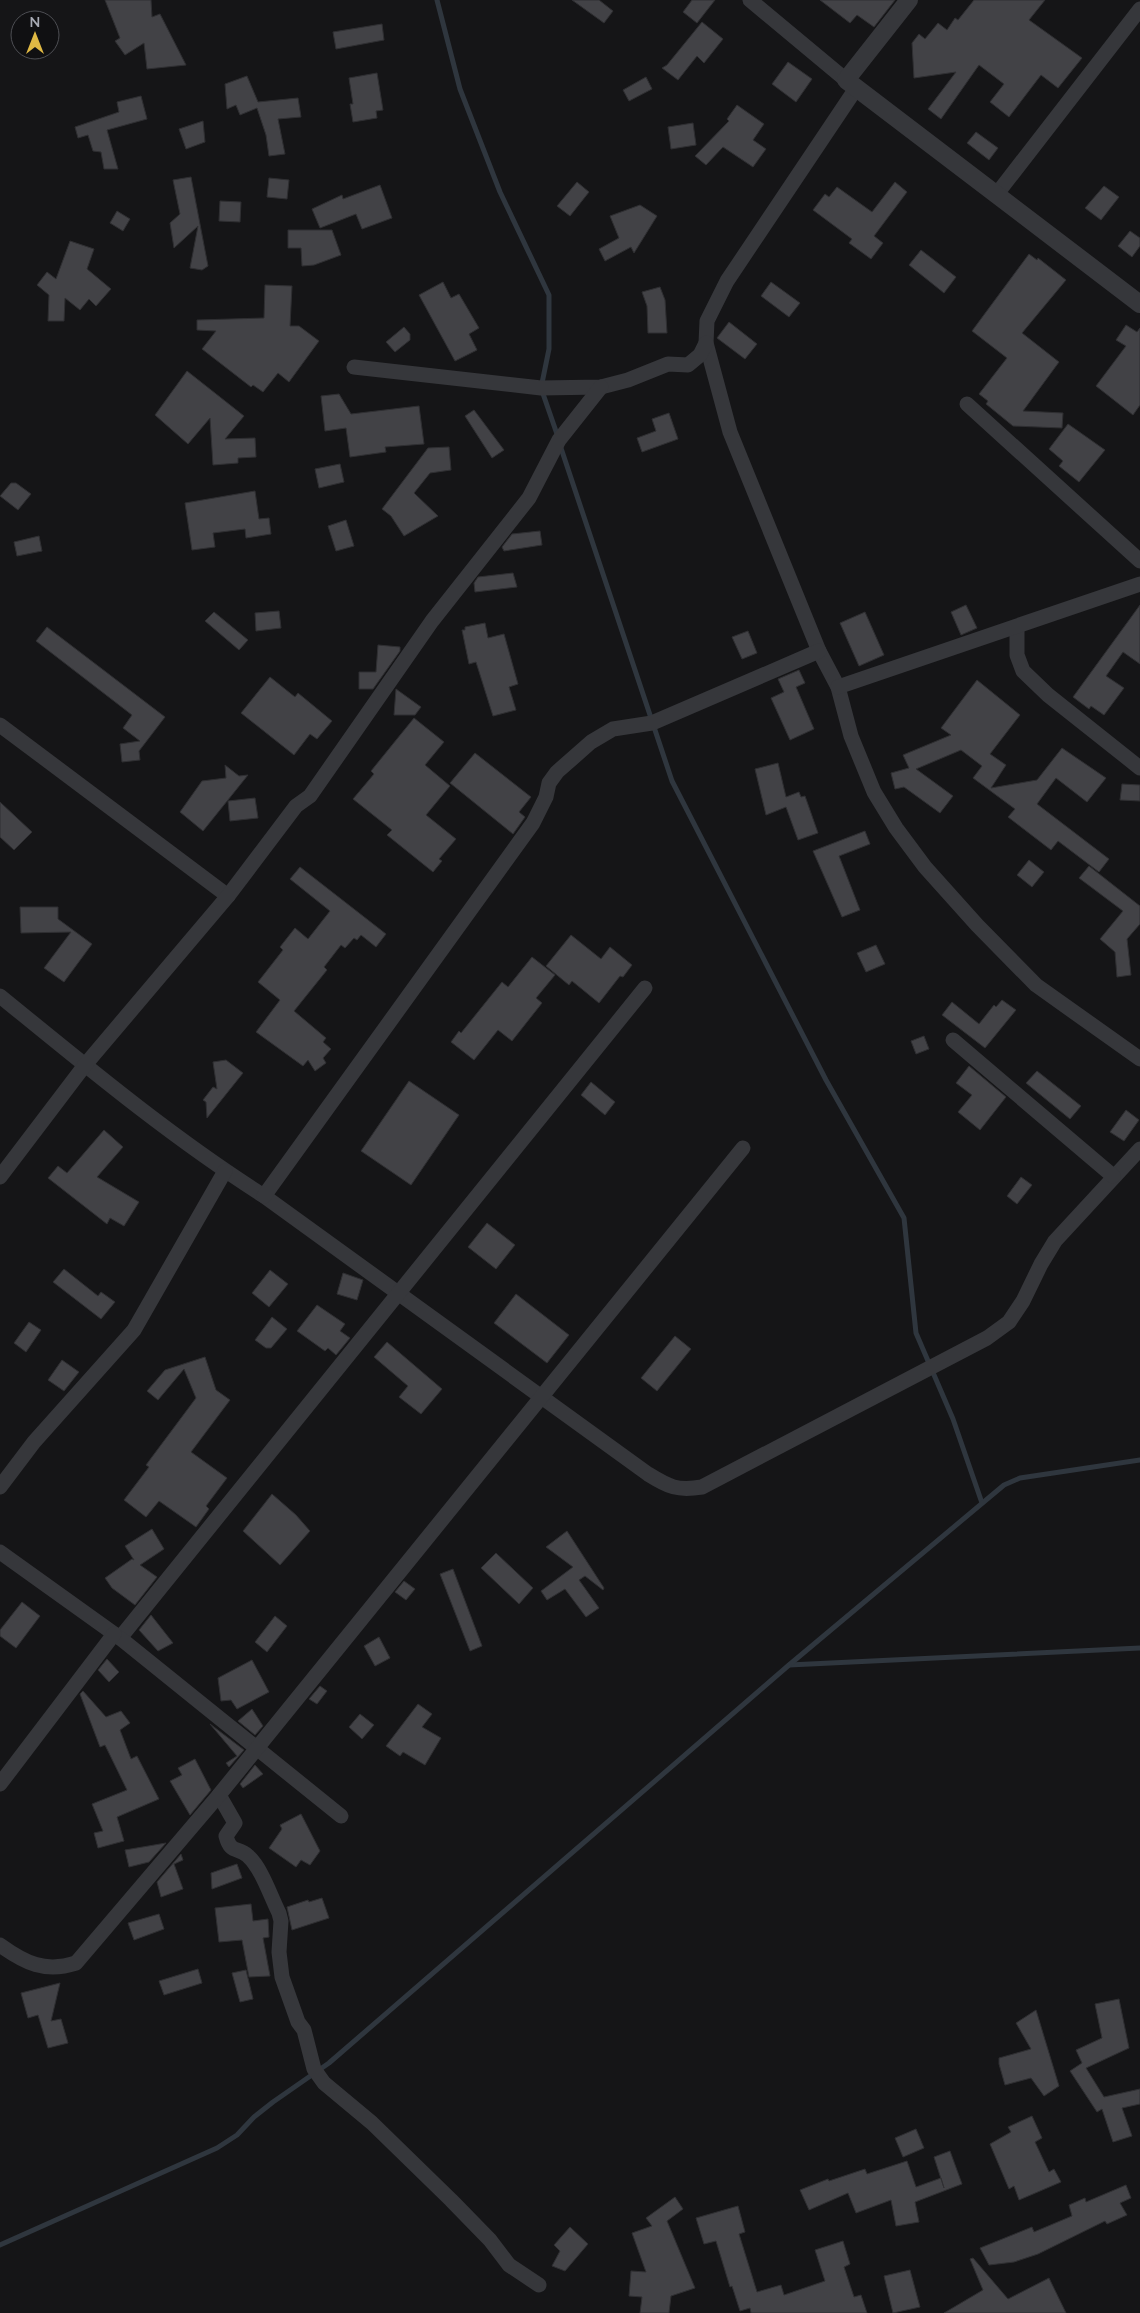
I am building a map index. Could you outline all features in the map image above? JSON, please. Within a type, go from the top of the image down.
[{"type":"street","points":[[750,0],[852,84],[1140,304]]},
{"type":"street","points":[[909,0],[852,84],[727,281],[707,320],[706,343],[730,432],[819,650],[838,687],[851,736],[874,792],[896,828],[926,867],[977,925],[1036,985],[1140,1059]]},
{"type":"street","points":[[996,195],[1140,9]]},
{"type":"street","points":[[354,367],[541,388],[601,387],[628,380],[668,364],[688,365],[700,354],[706,343]]},
{"type":"street","points":[[0,1177],[85,1065],[228,896],[296,806],[310,796],[432,620],[529,498],[559,440],[601,387]]},
{"type":"street","points":[[966,404],[1140,561]]},
{"type":"street","points":[[838,687],[1140,584]]},
{"type":"street","points":[[1017,627],[1017,655],[1023,671],[1048,695],[1140,768]]},
{"type":"street","points":[[264,1196],[533,823],[557,772],[591,742],[613,729],[652,723],[819,650]]},
{"type":"street","points":[[0,725],[228,896]]},
{"type":"street","points":[[0,1784],[117,1636],[398,1294],[645,988]]},
{"type":"street","points":[[0,996],[85,1065],[225,1171],[264,1196],[668,1487],[683,1490],[702,1487],[988,1338],[1009,1322],[1023,1301],[1041,1264],[1055,1241],[1113,1176],[1140,1149]]},
{"type":"street","points":[[953,1040],[1113,1176]]},
{"type":"street","points":[[0,1945],[22,1959],[44,1968],[60,1968],[76,1963],[219,1795],[743,1148]]},
{"type":"street","points":[[0,1487],[34,1442],[134,1330],[225,1171]]},
{"type":"street","points":[[0,1552],[117,1636],[341,1816]]},
{"type":"street","points":[[219,1795],[235,1823],[226,1836],[228,1844],[233,1850],[246,1854],[253,1862],[279,1912],[281,1921],[279,1952],[282,1977],[298,2022],[304,2030],[314,2069],[324,2083],[372,2123],[451,2200],[490,2240],[509,2265],[539,2285]]},
{"type":"building","points":[[105,0],[151,0],[152,17],[160,14],[186,65],[147,69],[144,43],[125,55],[115,41],[120,38]]},
{"type":"building","points":[[572,0],[599,0],[613,11],[604,23]]},
{"type":"building","points":[[692,0],[715,0],[697,23],[683,12]]},
{"type":"building","points":[[820,0],[895,0],[874,27],[857,15],[850,23]]},
{"type":"building","points":[[974,0],[1045,0],[1029,20],[1082,58],[1058,88],[1041,75],[1009,117],[990,102],[1004,84],[979,65],[941,119],[928,109],[956,72],[914,78],[912,43],[919,34],[925,39],[938,23],[947,30],[955,18],[958,20]]},
{"type":"building","points":[[702,22],[723,39],[704,63],[697,56],[678,80],[662,68],[667,65]]},
{"type":"building","points":[[382,24],[384,40],[336,49],[333,32]]},
{"type":"building","points":[[788,62],[812,79],[796,102],[772,84]]},
{"type":"building","points":[[377,73],[383,110],[376,111],[377,118],[353,122],[350,104],[353,104],[349,78]]},
{"type":"building","points":[[247,76],[258,102],[298,98],[301,117],[278,119],[285,154],[269,156],[266,135],[257,108],[240,115],[236,105],[227,109],[225,84]]},
{"type":"building","points":[[646,77],[652,89],[629,101],[623,90]]},
{"type":"building","points":[[141,96],[147,119],[107,130],[118,169],[104,169],[101,152],[93,151],[88,135],[78,138],[75,127],[119,112],[117,102]]},
{"type":"building","points":[[737,105],[764,124],[753,140],[766,149],[753,167],[723,147],[706,165],[695,156],[729,121],[727,119]]},
{"type":"building","points":[[203,121],[205,142],[186,149],[179,129]]},
{"type":"building","points":[[693,123],[696,145],[671,149],[668,127]]},
{"type":"building","points":[[976,132],[998,148],[989,160],[967,143]]},
{"type":"building","points":[[191,177],[208,266],[202,270],[190,268],[198,226],[174,248],[170,223],[180,214],[173,180]]},
{"type":"building","points":[[269,178],[289,180],[287,199],[267,197]]},
{"type":"building","points":[[577,182],[589,192],[570,216],[557,206]]},
{"type":"building","points":[[895,182],[907,192],[874,236],[883,243],[871,259],[849,243],[852,239],[813,210],[825,194],[829,197],[837,187],[872,212]]},
{"type":"building","points":[[380,185],[392,218],[362,229],[356,214],[320,228],[312,209],[342,195],[343,199]]},
{"type":"building","points":[[1104,186],[1119,197],[1101,220],[1085,208]]},
{"type":"building","points":[[220,201],[241,202],[240,222],[219,221]]},
{"type":"building","points":[[640,205],[657,216],[634,253],[631,247],[605,261],[599,249],[619,238],[610,216]]},
{"type":"building","points":[[117,211],[130,219],[123,231],[110,223]]},
{"type":"building","points":[[288,230],[332,230],[341,255],[314,265],[302,266],[301,248],[288,248]]},
{"type":"building","points":[[1130,231],[1140,238],[1140,246],[1132,257],[1118,246]]},
{"type":"building","points":[[70,241],[94,249],[87,269],[111,289],[96,306],[89,299],[80,310],[65,298],[64,321],[48,321],[49,295],[37,285],[47,272],[56,279]]},
{"type":"building","points":[[921,250],[956,277],[944,293],[909,265]]},
{"type":"building","points":[[1029,254],[1037,260],[1038,258],[1066,280],[1022,333],[1059,362],[1023,411],[1063,413],[1062,428],[1013,426],[986,404],[988,401],[979,394],[1007,358],[972,331]]},
{"type":"building","points":[[443,282],[451,298],[459,294],[479,328],[469,334],[477,350],[455,361],[419,295]]},
{"type":"building","points":[[771,282],[800,303],[789,317],[761,296]]},
{"type":"building","points":[[265,285],[292,286],[290,326],[299,326],[319,341],[289,382],[278,373],[263,392],[253,385],[251,387],[202,349],[216,331],[197,330],[197,320],[264,318]]},
{"type":"building","points":[[660,287],[665,300],[667,333],[648,333],[647,306],[642,292]]},
{"type":"building","points":[[729,322],[757,344],[745,359],[717,338]]},
{"type":"building","points":[[1126,325],[1137,332],[1140,328],[1140,405],[1133,415],[1096,386],[1126,346],[1116,340]]},
{"type":"building","points":[[404,327],[410,334],[410,340],[395,352],[386,342]]},
{"type":"building","points":[[187,371],[244,416],[225,439],[255,438],[256,457],[238,458],[238,463],[213,465],[210,418],[188,444],[155,415]]},
{"type":"building","points":[[339,394],[351,414],[419,406],[424,444],[385,447],[386,452],[350,457],[346,428],[325,431],[321,396]]},
{"type":"building","points":[[474,410],[504,450],[492,458],[465,416]]},
{"type":"building","points":[[669,413],[678,439],[642,452],[637,438],[656,431],[652,419]]},
{"type":"building","points":[[1068,424],[1105,450],[1079,482],[1059,466],[1063,461],[1049,449]]},
{"type":"building","points":[[449,447],[451,470],[430,473],[414,493],[438,516],[404,536],[391,516],[382,509],[428,448]]},
{"type":"building","points":[[340,464],[344,482],[319,488],[315,469]]},
{"type":"building","points":[[11,483],[16,483],[31,494],[18,510],[0,496]]},
{"type":"building","points":[[255,491],[259,519],[269,518],[271,534],[246,538],[245,529],[213,533],[215,547],[192,550],[185,503]]},
{"type":"building","points":[[346,520],[354,546],[336,551],[328,526]]},
{"type":"building","points":[[540,531],[542,545],[504,551],[502,547],[512,534]]},
{"type":"building","points":[[39,536],[42,551],[17,556],[14,542]]},
{"type":"building","points":[[513,573],[517,587],[475,592],[474,583],[478,577]]},
{"type":"building","points":[[966,605],[977,628],[961,635],[951,612]]},
{"type":"building","points":[[1140,605],[1140,664],[1123,652],[1106,676],[1124,688],[1104,715],[1091,706],[1089,709],[1073,697]]},
{"type":"building","points":[[279,611],[281,628],[256,631],[255,613]]},
{"type":"building","points":[[214,612],[248,640],[239,650],[205,621]]},
{"type":"building","points":[[865,612],[884,655],[859,666],[840,623]]},
{"type":"building","points":[[485,623],[488,638],[504,634],[518,684],[509,687],[516,710],[493,716],[476,662],[469,664],[462,630],[465,630],[465,627]]},
{"type":"building","points":[[47,627],[165,717],[139,751],[140,760],[122,762],[120,744],[140,741],[123,728],[132,715],[36,641]]},
{"type":"building","points":[[748,631],[757,653],[742,659],[732,637]]},
{"type":"building","points":[[378,645],[400,647],[400,651],[373,689],[359,689],[359,672],[376,672]]},
{"type":"building","points":[[799,670],[805,683],[796,687],[814,729],[790,740],[771,698],[784,692],[778,679]]},
{"type":"building","points":[[270,677],[295,697],[298,693],[332,721],[317,739],[310,734],[294,755],[241,713]]},
{"type":"building","points":[[977,680],[1020,715],[990,754],[1006,765],[991,788],[1037,780],[1062,748],[1106,778],[1087,802],[1056,778],[1037,804],[1109,859],[1099,872],[1058,841],[1051,850],[1008,817],[1015,809],[973,778],[982,766],[961,750],[916,769],[953,796],[940,813],[904,787],[895,789],[891,773],[909,768],[903,755],[951,735],[941,728]]},
{"type":"building","points":[[396,689],[421,707],[415,715],[394,715]]},
{"type":"building","points":[[414,718],[444,742],[425,765],[450,786],[426,815],[456,839],[439,859],[442,861],[433,872],[387,835],[392,830],[353,799],[374,774],[371,771]]},
{"type":"building","points":[[475,753],[531,797],[519,812],[525,817],[513,834],[450,783]]},
{"type":"building","points":[[778,763],[786,797],[799,792],[801,797],[805,796],[818,833],[798,840],[786,807],[766,815],[755,769]]},
{"type":"building","points":[[225,765],[239,776],[248,775],[203,831],[180,812],[202,781],[226,778]]},
{"type":"building","points":[[1122,784],[1140,785],[1140,801],[1120,800]]},
{"type":"building","points":[[255,798],[258,818],[230,821],[228,801]]},
{"type":"building","points":[[0,802],[32,832],[14,850],[0,837]]},
{"type":"building","points":[[865,831],[870,844],[839,856],[860,910],[842,917],[813,851]]},
{"type":"building","points":[[1029,860],[1044,872],[1032,887],[1017,875]]},
{"type":"building","points":[[1089,866],[1140,906],[1140,924],[1127,939],[1131,975],[1117,977],[1115,952],[1100,939],[1123,911],[1079,878]]},
{"type":"building","points":[[300,867],[386,934],[376,947],[361,935],[357,940],[354,938],[345,948],[341,945],[324,967],[327,970],[294,1011],[326,1038],[323,1042],[331,1049],[323,1058],[326,1063],[315,1071],[308,1060],[303,1066],[256,1032],[280,1000],[258,982],[283,950],[280,947],[295,928],[308,939],[330,911],[290,879]]},
{"type":"building","points":[[20,907],[58,907],[58,919],[92,944],[64,982],[44,968],[71,932],[21,933]]},
{"type":"building","points":[[571,935],[601,959],[610,947],[632,965],[623,977],[620,976],[599,1003],[572,981],[569,985],[546,966]]},
{"type":"building","points":[[876,945],[885,964],[866,972],[857,953]]},
{"type":"building","points":[[532,957],[555,975],[536,998],[542,1003],[512,1041],[498,1030],[474,1060],[451,1042],[459,1031],[461,1033],[502,982],[508,987]]},
{"type":"building","points":[[1002,1000],[1016,1010],[985,1048],[942,1015],[952,1002],[979,1024],[994,1005],[996,1007]]},
{"type":"building","points":[[924,1036],[929,1049],[916,1054],[911,1041]]},
{"type":"building","points":[[226,1060],[243,1073],[207,1118],[206,1102],[203,1100],[213,1087],[217,1089],[213,1062]]},
{"type":"building","points":[[969,1066],[1006,1097],[980,1130],[958,1112],[972,1095],[956,1083]]},
{"type":"building","points":[[1037,1071],[1081,1106],[1070,1119],[1026,1083]]},
{"type":"building","points":[[409,1081],[459,1115],[411,1185],[361,1151]]},
{"type":"building","points":[[591,1082],[615,1102],[605,1115],[581,1095]]},
{"type":"building","points":[[1126,1110],[1139,1120],[1124,1141],[1110,1132]]},
{"type":"building","points":[[104,1130],[123,1147],[97,1177],[139,1202],[124,1226],[110,1218],[107,1224],[48,1178],[58,1166],[67,1173]]},
{"type":"building","points":[[1021,1177],[1032,1185],[1017,1204],[1007,1196]]},
{"type":"building","points":[[487,1223],[515,1245],[496,1269],[468,1247]]},
{"type":"building","points":[[64,1269],[98,1296],[101,1292],[115,1302],[101,1319],[53,1282]]},
{"type":"building","points":[[270,1270],[288,1284],[269,1307],[252,1293]]},
{"type":"building","points":[[343,1273],[363,1280],[357,1300],[337,1294]]},
{"type":"building","points":[[516,1294],[569,1335],[547,1363],[494,1323]]},
{"type":"building","points":[[317,1305],[345,1324],[340,1331],[350,1338],[336,1355],[328,1348],[325,1351],[297,1331]]},
{"type":"building","points":[[272,1317],[287,1329],[271,1348],[266,1348],[255,1340]]},
{"type":"building","points":[[29,1322],[41,1330],[26,1352],[14,1343]]},
{"type":"building","points":[[675,1336],[691,1349],[657,1391],[641,1378]]},
{"type":"building","points":[[387,1342],[442,1389],[421,1414],[399,1397],[408,1386],[374,1357]]},
{"type":"building","points":[[205,1357],[216,1390],[230,1400],[191,1452],[227,1478],[206,1506],[209,1509],[196,1527],[159,1501],[146,1517],[124,1500],[149,1467],[146,1465],[196,1398],[184,1369],[158,1400],[147,1391],[165,1370]]},
{"type":"building","points":[[62,1360],[79,1372],[64,1391],[48,1380]]},
{"type":"building","points":[[272,1494],[296,1515],[310,1531],[280,1565],[243,1531]]},
{"type":"building","points":[[152,1529],[164,1549],[140,1565],[157,1577],[135,1605],[112,1588],[105,1578],[132,1559],[134,1560],[125,1546]]},
{"type":"building","points":[[567,1531],[604,1588],[603,1590],[585,1576],[579,1580],[599,1608],[586,1617],[565,1589],[547,1600],[541,1591],[573,1567],[546,1547]]},
{"type":"building","points":[[496,1553],[533,1588],[519,1604],[481,1568]]},
{"type":"building","points":[[453,1569],[482,1646],[470,1651],[440,1574]]},
{"type":"building","points":[[404,1581],[415,1589],[406,1600],[395,1592]]},
{"type":"building","points":[[22,1602],[40,1616],[16,1648],[0,1636],[0,1630]]},
{"type":"building","points":[[151,1615],[173,1643],[158,1651],[139,1630]]},
{"type":"building","points":[[275,1616],[287,1626],[267,1652],[255,1642]]},
{"type":"building","points":[[379,1637],[390,1658],[375,1666],[364,1646]]},
{"type":"building","points":[[107,1659],[119,1672],[109,1682],[98,1670]]},
{"type":"building","points":[[252,1660],[269,1692],[237,1709],[231,1700],[221,1701],[218,1678]]},
{"type":"building","points":[[320,1686],[327,1691],[317,1704],[309,1699]]},
{"type":"building","points":[[83,1691],[106,1717],[121,1711],[130,1723],[120,1730],[131,1759],[137,1756],[159,1799],[117,1817],[124,1841],[98,1848],[94,1833],[103,1831],[92,1804],[127,1790],[105,1745],[100,1747],[80,1694]]},
{"type":"building","points":[[418,1704],[432,1714],[422,1727],[441,1738],[425,1765],[403,1752],[400,1756],[386,1746]]},
{"type":"building","points":[[252,1709],[263,1726],[255,1735],[238,1721]]},
{"type":"building","points":[[360,1714],[374,1725],[362,1739],[349,1727]]},
{"type":"building","points":[[210,1724],[244,1750],[229,1767],[226,1763],[237,1756]]},
{"type":"building","points":[[195,1759],[211,1790],[190,1815],[170,1781],[182,1775],[178,1768]]},
{"type":"building","points":[[255,1765],[263,1774],[243,1788],[240,1784]]},
{"type":"building","points":[[301,1814],[320,1851],[310,1865],[301,1860],[296,1867],[269,1848],[282,1829],[280,1825]]},
{"type":"building","points":[[166,1843],[149,1862],[129,1867],[125,1850]]},
{"type":"building","points":[[181,1854],[183,1860],[174,1864],[183,1889],[161,1897],[157,1882]]},
{"type":"building","points":[[237,1864],[242,1878],[212,1889],[211,1873]]},
{"type":"building","points":[[322,1898],[329,1918],[292,1930],[287,1907],[308,1900],[309,1902]]},
{"type":"building","points":[[251,1904],[253,1921],[268,1919],[269,1937],[263,1938],[270,1976],[249,1977],[242,1940],[219,1942],[215,1908]]},
{"type":"building","points":[[159,1914],[164,1929],[134,1940],[128,1923]]},
{"type":"building","points":[[198,1969],[202,1983],[164,1995],[159,1981]]},
{"type":"building","points":[[246,1970],[253,1999],[240,2002],[232,1973]]},
{"type":"building","points":[[60,1983],[51,2021],[61,2019],[68,2043],[48,2048],[38,2015],[28,2018],[21,1993]]},
{"type":"building","points":[[1119,1999],[1129,2048],[1086,2068],[1104,2097],[1140,2089],[1140,2104],[1122,2108],[1132,2136],[1113,2142],[1102,2109],[1097,2112],[1070,2071],[1082,2063],[1076,2050],[1102,2038],[1095,2004]]},
{"type":"building","points":[[1036,2010],[1059,2086],[1044,2096],[1031,2078],[1005,2085],[999,2064],[999,2058],[1031,2049],[1016,2023]]},
{"type":"building","points":[[1032,2116],[1042,2138],[1035,2142],[1049,2172],[1054,2169],[1061,2182],[1019,2200],[1014,2186],[1009,2189],[990,2144],[1011,2132],[1008,2127]]},
{"type":"building","points":[[916,2129],[924,2148],[903,2157],[895,2138]]},
{"type":"building","points":[[950,2151],[962,2184],[915,2202],[919,2222],[896,2226],[891,2200],[856,2213],[848,2193],[809,2210],[800,2190],[828,2179],[829,2181],[865,2169],[867,2174],[907,2161],[916,2187],[941,2178],[934,2157]]},
{"type":"building","points":[[1126,2185],[1131,2198],[1120,2203],[1127,2215],[1107,2224],[1105,2221],[1038,2254],[1014,2262],[989,2265],[980,2248],[1032,2227],[1034,2232],[1072,2216],[1069,2205],[1085,2198],[1086,2202]]},
{"type":"building","points":[[675,2197],[683,2209],[667,2221],[695,2288],[671,2296],[669,2313],[640,2313],[642,2297],[629,2296],[631,2271],[646,2272],[632,2233],[652,2226],[646,2218]]},
{"type":"building","points":[[738,2206],[745,2232],[739,2234],[757,2292],[781,2285],[784,2295],[825,2281],[815,2250],[843,2241],[850,2264],[844,2267],[854,2297],[861,2295],[867,2313],[751,2313],[750,2308],[740,2311],[732,2286],[730,2287],[716,2241],[704,2244],[696,2218]]},
{"type":"building","points":[[570,2227],[588,2244],[565,2271],[552,2266],[560,2251],[554,2245]]},
{"type":"building","points":[[973,2258],[1008,2299],[1049,2278],[1066,2313],[944,2313],[983,2290],[970,2259]]},
{"type":"building","points":[[910,2270],[920,2307],[893,2313],[884,2276]]},
{"type":"waterway","points":[[437,0],[460,89],[500,192],[549,295],[549,349],[541,388],[558,437]]},
{"type":"waterway","points":[[560,445],[672,781],[826,1080],[904,1218],[916,1333],[953,1419],[982,1503]]},
{"type":"waterway","points":[[0,2245],[217,2148],[237,2135],[254,2117],[273,2102],[329,2063],[789,1665],[1004,1485],[1020,1478],[1140,1460]]},
{"type":"waterway","points":[[789,1665],[1140,1648]]}]
